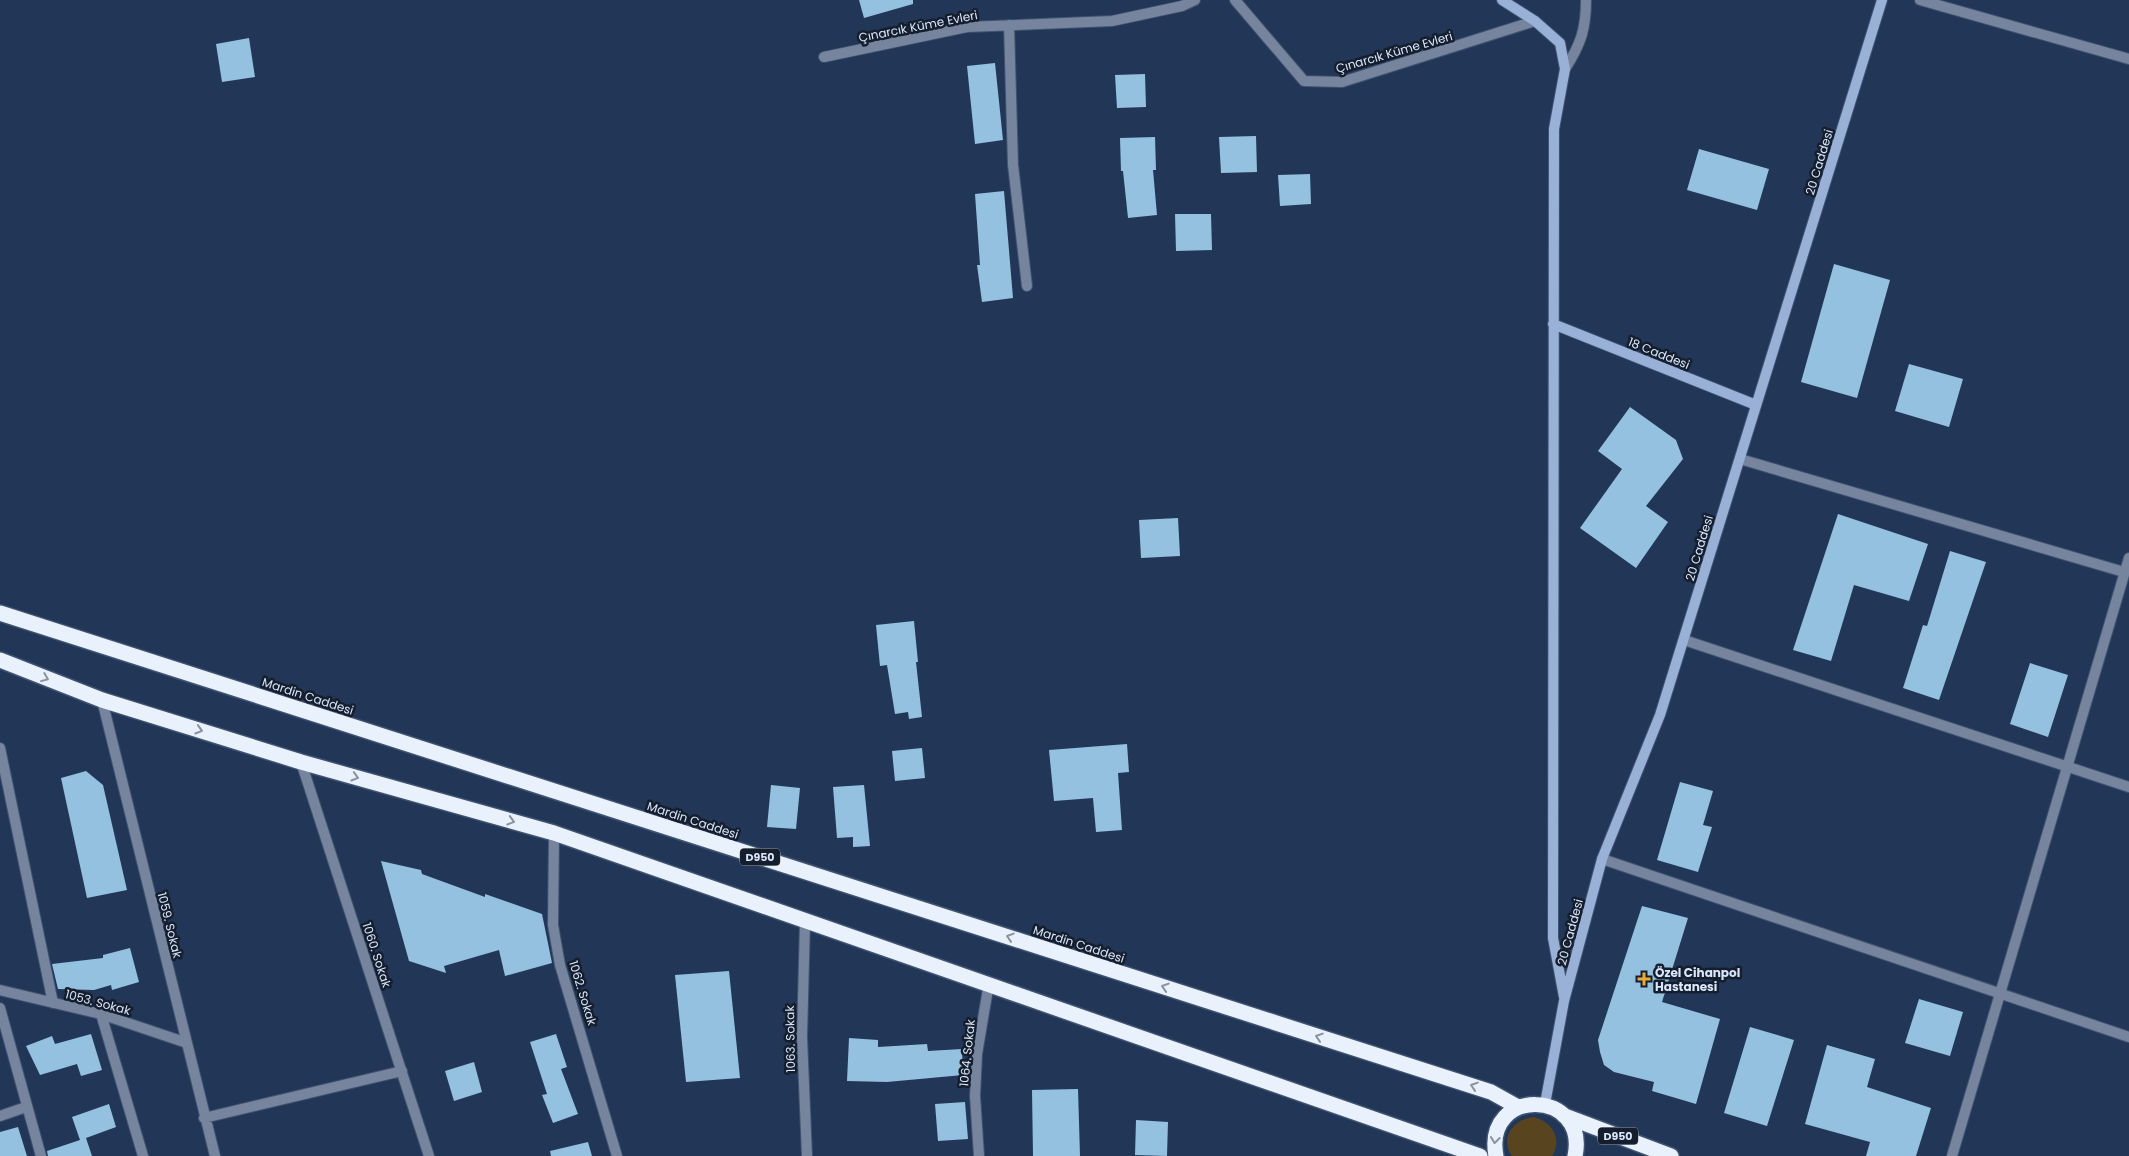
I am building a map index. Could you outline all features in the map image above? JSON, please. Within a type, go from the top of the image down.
[{"type":"highway","name":"Mardin Caddesi","points":[[0,613],[1491,1092],[1518,1107]]},
{"type":"highway","points":[[0,660],[102,700],[301,762],[554,833],[805,922],[989,983],[1480,1156]]},
{"type":"highway","points":[[1496,1156],[1495,1134],[1508,1114],[1518,1107],[1531,1103],[1545,1104],[1565,1116],[1576,1136],[1575,1156]]},
{"type":"highway","name":"D950","points":[[1565,1116],[1671,1156]]},
{"type":"street","name":"Çınarcık Küme Evleri","points":[[824,57],[967,27],[1112,21],[1182,6],[1195,0]]},
{"type":"street","name":"Çınarcık Küme Evleri","points":[[1235,0],[1304,81],[1342,82],[1535,21]]},
{"type":"street","points":[[1502,0],[1535,21],[1560,43],[1565,69],[1554,129],[1552,324],[1553,938],[1564,1001]]},
{"type":"street","points":[[1565,69],[1579,47],[1586,22],[1586,0]]},
{"type":"street","name":"20 Caddesi","points":[[1545,1104],[1564,1001],[1602,859],[1660,715],[1882,0]]},
{"type":"street","points":[[1920,0],[2129,59]]},
{"type":"street","points":[[1009,25],[1013,165],[1027,286]]},
{"type":"street","name":"18 Caddesi","points":[[1552,324],[1756,405]]},
{"type":"street","points":[[1740,459],[2124,572]]},
{"type":"street","points":[[1952,1156],[2129,558]]},
{"type":"street","points":[[1684,640],[2129,787]]},
{"type":"street","name":"1059. Sokak","points":[[102,700],[204,1118],[215,1156]]},
{"type":"street","points":[[0,748],[53,1003]]},
{"type":"street","name":"1060. Sokak","points":[[301,762],[402,1070],[428,1156]]},
{"type":"street","name":"1062. Sokak","points":[[554,833],[553,925],[560,965],[617,1156]]},
{"type":"street","points":[[1602,859],[2129,1037]]},
{"type":"street","name":"1063. Sokak","points":[[805,922],[802,1037],[807,1156]]},
{"type":"street","name":"1064. Sokak","points":[[979,1156],[975,1096],[977,1054],[989,983]]},
{"type":"street","name":"1053. Sokak","points":[[0,990],[101,1014],[187,1044]]},
{"type":"street","points":[[0,1008],[41,1156]]},
{"type":"street","points":[[101,1014],[143,1156]]},
{"type":"street","points":[[204,1118],[402,1070]]},
{"type":"street","points":[[0,1116],[26,1107]]},
{"type":"shaded area","points":[[1534,1117],[1546,1123],[1554,1132],[1556,1143],[1552,1156],[1512,1156],[1507,1142],[1511,1130],[1520,1121]]},
{"type":"building","points":[[859,0],[913,0],[913,4],[864,18]]},
{"type":"building","points":[[249,38],[255,77],[222,82],[216,44]]},
{"type":"building","points":[[995,63],[1003,140],[975,144],[967,66]]},
{"type":"building","points":[[1145,74],[1146,107],[1117,108],[1115,75]]},
{"type":"building","points":[[1256,136],[1257,172],[1221,173],[1219,137]]},
{"type":"building","points":[[1155,137],[1156,170],[1153,170],[1157,215],[1128,218],[1123,171],[1121,171],[1120,138]]},
{"type":"building","points":[[1699,149],[1769,169],[1757,210],[1687,190]]},
{"type":"building","points":[[1310,174],[1311,204],[1280,206],[1278,175]]},
{"type":"building","points":[[1004,191],[1013,298],[982,302],[977,265],[980,265],[975,194]]},
{"type":"building","points":[[1175,214],[1211,214],[1212,250],[1176,251]]},
{"type":"building","points":[[1834,264],[1890,280],[1857,398],[1801,382]]},
{"type":"building","points":[[1909,364],[1963,379],[1949,427],[1895,411]]},
{"type":"building","points":[[1630,407],[1676,440],[1683,459],[1646,506],[1668,522],[1636,568],[1580,528],[1622,469],[1598,451]]},
{"type":"building","points":[[1838,514],[1928,544],[1909,601],[1854,585],[1831,661],[1793,650]]},
{"type":"building","points":[[1178,518],[1180,556],[1141,558],[1139,520]]},
{"type":"building","points":[[1950,551],[1986,562],[1939,700],[1903,688],[1923,625],[1927,626]]},
{"type":"building","points":[[914,621],[922,717],[909,719],[908,712],[895,714],[887,665],[880,666],[876,625]]},
{"type":"building","points":[[2030,663],[2068,675],[2048,737],[2010,724]]},
{"type":"building","points":[[1127,744],[1129,772],[1118,773],[1122,830],[1096,832],[1093,798],[1054,801],[1049,750]]},
{"type":"building","points":[[922,748],[925,778],[895,781],[892,751]]},
{"type":"building","points":[[86,771],[103,785],[127,890],[87,898],[61,778]]},
{"type":"building","points":[[1680,782],[1713,791],[1703,825],[1712,827],[1698,872],[1657,860]]},
{"type":"building","points":[[771,785],[800,788],[796,829],[767,827]]},
{"type":"building","points":[[864,785],[870,846],[853,847],[853,837],[837,838],[833,787]]},
{"type":"building","points":[[381,861],[421,870],[422,874],[485,897],[485,894],[542,914],[552,963],[505,976],[499,950],[444,966],[446,973],[409,961]]},
{"type":"building","name":"Özel Cihanpol Hastanesi","points":[[1642,906],[1688,918],[1662,1002],[1720,1019],[1696,1104],[1652,1091],[1654,1082],[1614,1072],[1604,1065],[1600,1052],[1598,1040]]},
{"type":"building","points":[[130,948],[139,982],[112,990],[111,985],[94,990],[58,989],[52,964],[103,958],[103,955]]},
{"type":"building","points":[[729,971],[740,1078],[686,1082],[675,975]]},
{"type":"building","points":[[1919,999],[1963,1012],[1950,1056],[1905,1043]]},
{"type":"building","points":[[1750,1027],[1794,1040],[1767,1126],[1724,1113]]},
{"type":"building","points":[[91,1034],[102,1070],[81,1076],[77,1064],[40,1075],[26,1046],[52,1036],[55,1044]]},
{"type":"building","points":[[556,1034],[567,1067],[561,1069],[578,1114],[553,1123],[542,1095],[547,1094],[530,1042]]},
{"type":"building","points":[[849,1038],[878,1040],[878,1047],[927,1044],[928,1051],[962,1049],[963,1075],[887,1082],[847,1081]]},
{"type":"building","points":[[1827,1045],[1875,1059],[1867,1087],[1931,1108],[1916,1156],[1866,1156],[1870,1142],[1805,1124]]},
{"type":"building","points":[[474,1062],[482,1092],[454,1101],[445,1071]]},
{"type":"building","points":[[1078,1089],[1080,1156],[1033,1156],[1032,1090]]},
{"type":"building","points":[[965,1102],[968,1139],[938,1141],[935,1104]]},
{"type":"building","points":[[109,1104],[116,1127],[86,1138],[92,1156],[48,1156],[47,1151],[80,1140],[72,1117]]},
{"type":"building","points":[[1136,1120],[1168,1122],[1167,1156],[1135,1155]]},
{"type":"building","points":[[18,1127],[27,1156],[0,1156],[0,1132]]},
{"type":"building","points":[[588,1142],[592,1156],[551,1156],[550,1151]]},
{"type":"place","name":"Özel Cihanpol Hastanesi","points":[[1644,979]]}]
